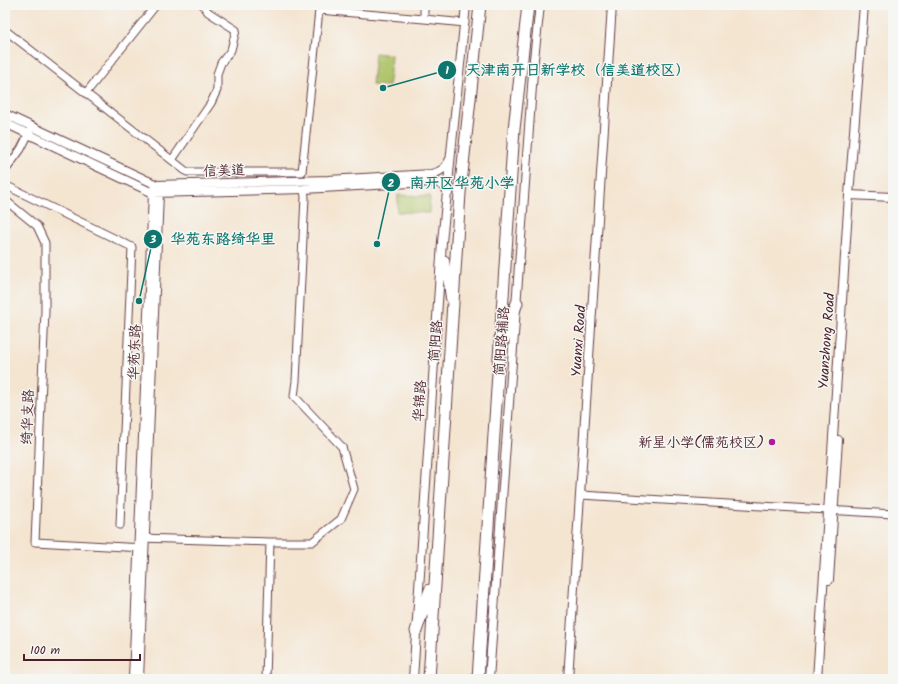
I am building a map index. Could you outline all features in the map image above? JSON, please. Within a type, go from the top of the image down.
[{"type":"highway","name":"简阳路","points":[[429,679],[460,193],[480,5]]},
{"type":"highway","points":[[478,679],[514,129],[528,5]]},
{"type":"highway","points":[[499,355],[517,303]]},
{"type":"highway","points":[[416,631],[435,576]]},
{"type":"street","points":[[86,93],[156,5]]},
{"type":"street","points":[[172,160],[211,103],[217,90],[217,74],[221,63],[231,50],[236,30],[208,12],[203,5]]},
{"type":"street","points":[[424,5],[424,19]]},
{"type":"street","name":"华锦路","points":[[413,679],[442,242],[466,5]]},
{"type":"street","name":"简阳路辅路","points":[[490,679],[534,59],[540,5]]},
{"type":"street","name":"Yuanxi Road","points":[[568,679],[612,5]]},
{"type":"street","name":"Yuanzhong Road","points":[[816,679],[830,511],[864,5]]},
{"type":"street","name":"Yuanzhong Road","points":[[851,195],[868,5]]},
{"type":"street","points":[[5,30],[187,172],[302,172],[319,10],[465,23]]},
{"type":"street","name":"信美道","points":[[5,114],[157,185],[328,180],[432,174],[441,171],[451,156]]},
{"type":"street","name":"信美道","points":[[5,124],[156,193],[304,189],[433,182],[438,182],[446,188],[448,193]]},
{"type":"street","points":[[5,171],[21,149],[32,127]]},
{"type":"street","points":[[5,184],[132,247],[120,525]]},
{"type":"street","name":"华苑东路","points":[[142,538],[157,185]]},
{"type":"street","points":[[140,187],[149,195],[153,205]]},
{"type":"street","points":[[142,538],[312,542],[341,520],[354,489],[342,447],[294,396],[300,310],[305,197],[304,189]]},
{"type":"street","name":"华苑东路","points":[[139,679],[153,205],[156,193]]},
{"type":"street","points":[[851,195],[893,197]]},
{"type":"street","name":"绮华支路","points":[[5,200],[37,226],[45,243],[45,311],[35,542],[142,548]]},
{"type":"street","points":[[442,242],[452,314]]},
{"type":"street","points":[[581,495],[893,514]]},
{"type":"street","name":"Yuanzhong Road","points":[[822,679],[830,511]]},
{"type":"street","points":[[266,679],[270,542]]},
{"type":"street","name":"华苑东路","points":[[133,679],[142,548]]},
{"type":"green space","points":[[375,53],[391,55],[389,86],[372,85]]},
{"type":"green space","points":[[398,195],[430,196],[429,213],[397,212]]},
{"type":"place","name":"天津南开日新学校（信美道校区）","points":[[383,88]]},
{"type":"place","name":"南开区华苑小学","points":[[377,244]]},
{"type":"place","name":"华苑东路绮华里","points":[[139,301]]},
{"type":"place","name":"新星小学(儒苑校区)","points":[[772,442]]}]
